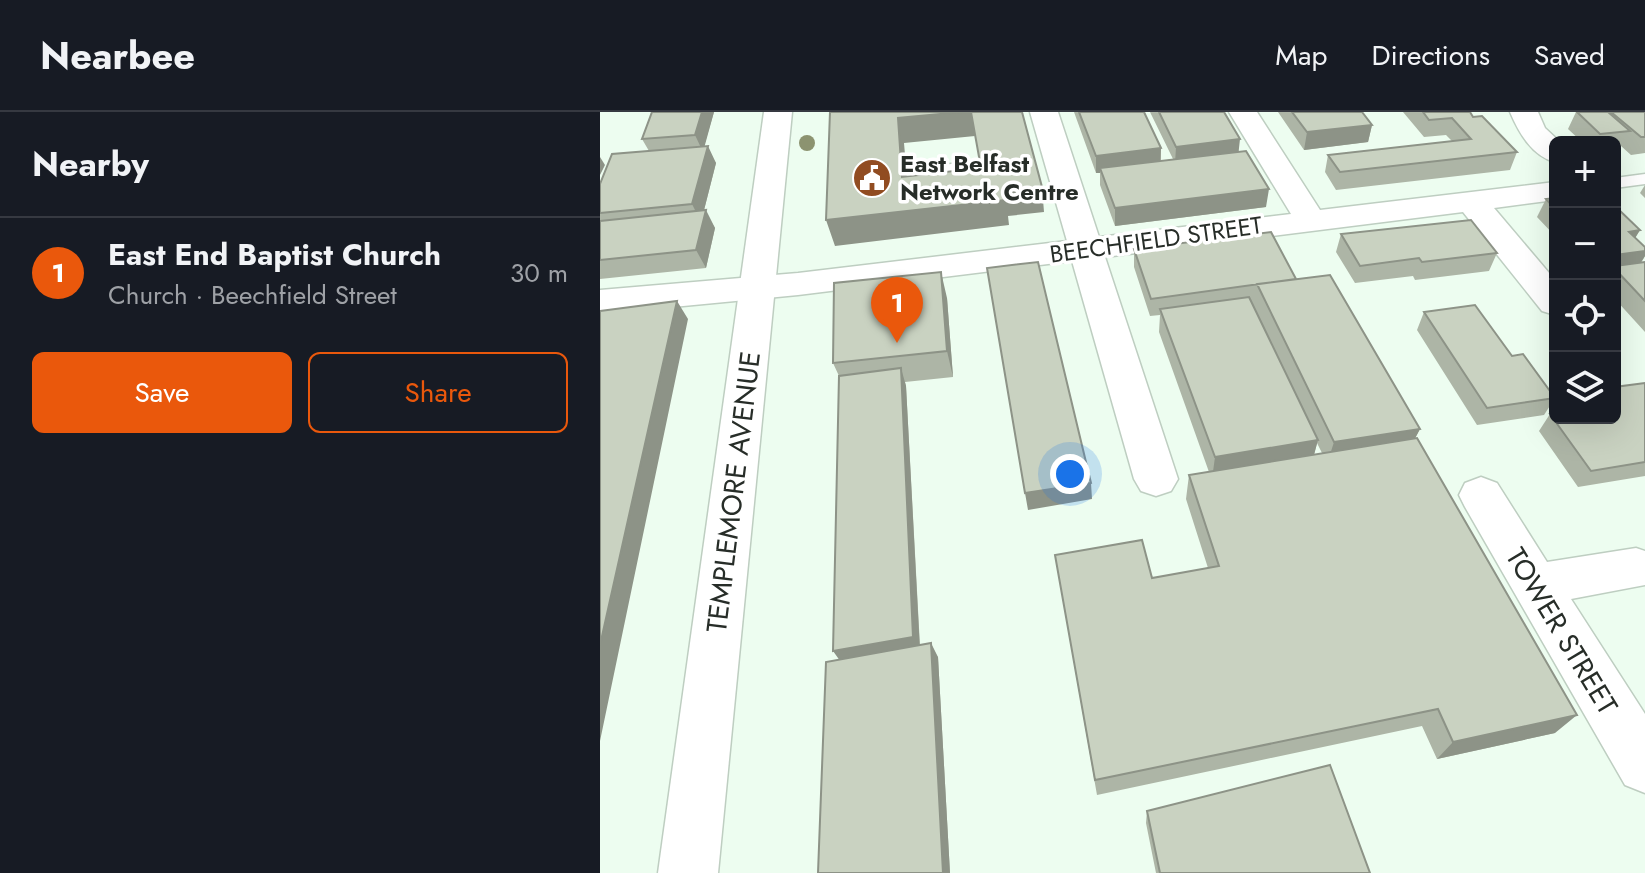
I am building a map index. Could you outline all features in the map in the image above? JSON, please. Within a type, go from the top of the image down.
[{"type":"street","name":"TEMPLEMORE AVENUE","points":[[688,873],[778,112]]},
{"type":"street","points":[[1044,112],[1050,158],[1084,250],[1156,479]]},
{"type":"street","points":[[1243,112],[1310,219]]},
{"type":"street","points":[[1524,112],[1533,132],[1549,147]]},
{"type":"street","name":"BEECHFIELD STREET","points":[[600,302],[757,288],[1084,250],[1310,219],[1549,192]]},
{"type":"street","points":[[1470,200],[1549,296]]},
{"type":"street","name":"TOWER STREET","points":[[1481,495],[1645,765]]},
{"type":"street","points":[[1534,585],[1636,568]]},
{"type":"lane","points":[[932,171],[980,166]]},
{"type":"lane","points":[[1621,182],[1645,179]]},
{"type":"building","points":[[652,112],[702,112],[695,135],[642,139]]},
{"type":"building","name":"East Belfast Network Centre","points":[[830,112],[962,112],[898,118],[902,177],[981,168],[971,112],[1022,112],[1042,187],[1004,191],[1006,200],[826,220]]},
{"type":"building","points":[[1079,112],[1144,112],[1161,148],[1096,156]]},
{"type":"building","points":[[1159,112],[1224,112],[1240,139],[1176,147]]},
{"type":"building","points":[[1292,112],[1362,112],[1372,125],[1307,132]]},
{"type":"building","points":[[1423,112],[1470,112],[1473,117],[1482,116],[1517,152],[1340,172],[1328,155],[1471,139],[1452,118],[1429,120]]},
{"type":"building","points":[[1577,112],[1608,112],[1630,131],[1600,134]]},
{"type":"building","points":[[1611,112],[1645,112],[1645,137],[1641,137]]},
{"type":"building","points":[[708,146],[692,204],[600,213],[600,184],[612,154]]},
{"type":"building","points":[[1246,151],[1269,189],[1115,208],[1100,168]]},
{"type":"building","points":[[706,210],[696,250],[600,260],[600,221]]},
{"type":"building","points":[[1621,212],[1640,230],[1629,232],[1645,247],[1645,251],[1621,254]]},
{"type":"building","points":[[1471,220],[1497,253],[1360,266],[1341,234]]},
{"type":"building","points":[[1271,232],[1296,279],[1151,299],[1134,249]]},
{"type":"building","points":[[1038,262],[1091,483],[1025,493],[987,268]]},
{"type":"building","points":[[1645,262],[1645,301],[1621,275],[1621,265]]},
{"type":"building","points":[[941,272],[947,351],[833,363],[834,283]]},
{"type":"building","points":[[1330,275],[1420,429],[1334,442],[1257,284]]},
{"type":"building","points":[[1249,297],[1318,440],[1215,457],[1160,309]]},
{"type":"building","points":[[677,301],[600,645],[600,311]]},
{"type":"building","points":[[1475,305],[1512,356],[1523,354],[1549,390],[1549,399],[1487,408],[1424,312]]},
{"type":"building","points":[[901,368],[913,637],[833,651],[839,376]]},
{"type":"building","points":[[1645,383],[1645,462],[1591,471],[1557,424],[1621,424],[1621,386]]},
{"type":"building","points":[[1417,438],[1577,715],[1453,742],[1438,709],[1095,780],[1055,555],[1142,540],[1152,578],[1219,566],[1189,475]]},
{"type":"building","points":[[931,643],[943,873],[818,873],[826,662]]},
{"type":"building","points":[[1330,765],[1370,873],[1160,873],[1147,811]]},
{"type":"place","name":"East Belfast Network Centre","points":[[872,178]]},
{"type":"place","name":"East End Baptist Church","points":[[897,343]]}]
